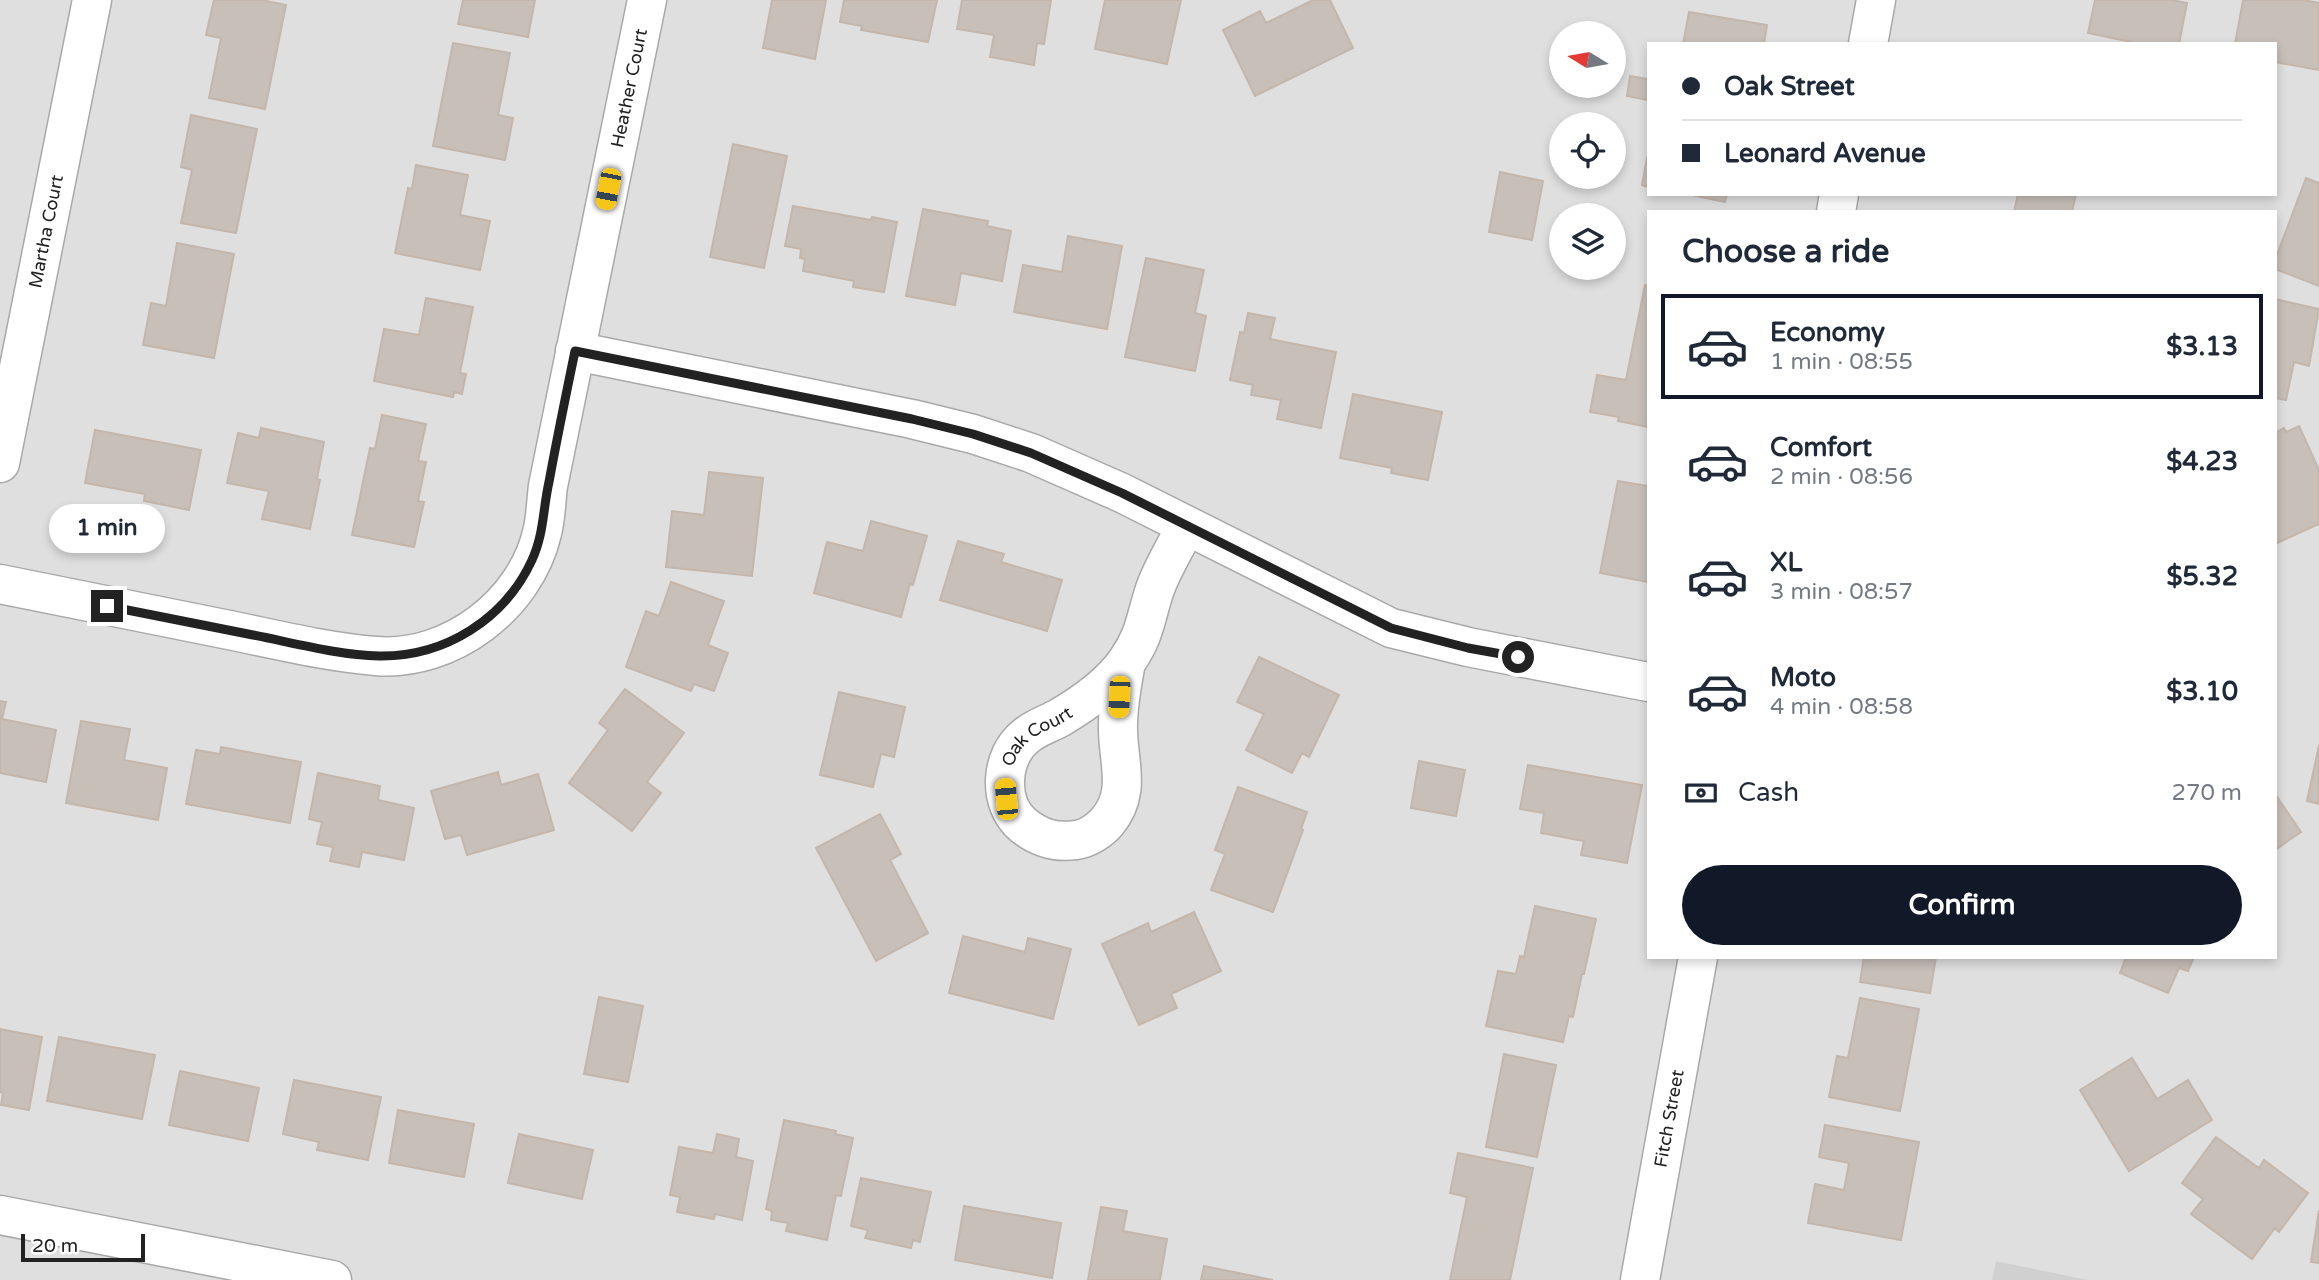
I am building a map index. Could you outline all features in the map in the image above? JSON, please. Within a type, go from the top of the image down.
[{"type":"street","name":"Martha Court","points":[[0,463],[92,0]]},
{"type":"street","name":"Heather Court","points":[[0,584],[322,648],[378,656],[405,655],[432,649],[481,624],[502,605],[519,584],[533,559],[542,533],[548,486],[647,0]]},
{"type":"street","points":[[1868,42],[1876,0]]},
{"type":"street","points":[[575,351],[912,419],[973,434],[1031,453],[1076,472],[1391,628],[1468,648],[1647,682]]},
{"type":"street","name":"Oak Court","points":[[1126,663],[1119,697],[1118,729],[1123,788],[1116,811],[1102,828],[1080,840],[1058,842],[1035,835],[1018,820],[1006,799],[1004,776],[1011,754],[1026,736],[1077,708],[1126,663],[1144,633],[1154,591],[1186,526]]},
{"type":"street","name":"Fitch Street","points":[[1640,1280],[1698,959]]},
{"type":"street","points":[[0,1215],[332,1280]]},
{"type":"shaded area","points":[[0,0],[2319,0],[2319,1280],[2089,1280],[1996,1261],[1992,1280],[0,1280]]},
{"type":"shaded area","points":[[1996,1261],[2089,1280],[1992,1280]]},
{"type":"building","points":[[214,0],[261,0],[286,5],[265,109],[209,98],[221,38],[206,35]]},
{"type":"building","points":[[463,0],[535,0],[528,37],[458,24]]},
{"type":"building","points":[[772,0],[826,0],[815,59],[763,48]]},
{"type":"building","points":[[844,0],[937,0],[928,42],[861,30],[862,26],[840,22]]},
{"type":"building","points":[[962,0],[1051,0],[1044,44],[1037,43],[1034,65],[990,57],[994,35],[957,29]]},
{"type":"building","points":[[1105,0],[1181,0],[1167,64],[1095,49]]},
{"type":"building","points":[[1313,0],[1330,0],[1353,48],[1255,96],[1223,30],[1260,11],[1266,23]]},
{"type":"building","points":[[2095,0],[2172,0],[2187,3],[2179,42],[2131,42],[2088,33]]},
{"type":"building","points":[[2243,0],[2304,0],[2319,3],[2319,70],[2277,62],[2277,42],[2235,42]]},
{"type":"building","points":[[1689,12],[1767,25],[1764,42],[1683,42]]},
{"type":"building","points":[[453,43],[510,53],[498,115],[513,118],[505,160],[433,146]]},
{"type":"building","points":[[1630,76],[1647,79],[1647,100],[1627,96]]},
{"type":"building","points":[[191,115],[257,129],[236,233],[181,223],[192,170],[181,167]]},
{"type":"building","points":[[733,144],[787,156],[764,268],[710,257]]},
{"type":"building","points":[[1647,158],[1647,187],[1642,185]]},
{"type":"building","points":[[416,165],[468,175],[460,215],[490,221],[480,270],[395,253],[408,188],[412,189]]},
{"type":"building","points":[[1500,172],[1543,181],[1532,240],[1489,232]]},
{"type":"building","points":[[2306,178],[2319,183],[2319,286],[2277,270],[2277,255]]},
{"type":"building","points":[[1696,196],[1726,196],[1725,202]]},
{"type":"building","points":[[2018,196],[2076,196],[2072,210],[2014,210]]},
{"type":"building","points":[[793,206],[897,222],[884,292],[853,287],[854,281],[803,271],[805,259],[800,258],[801,249],[785,246]]},
{"type":"building","points":[[923,209],[988,221],[987,226],[1011,231],[1002,281],[961,273],[955,305],[906,296]]},
{"type":"building","points":[[1068,236],[1122,246],[1107,329],[1014,312],[1023,265],[1062,272]]},
{"type":"building","points":[[177,243],[234,254],[214,358],[143,345],[151,303],[166,306]]},
{"type":"building","points":[[1146,258],[1204,270],[1195,313],[1206,316],[1195,371],[1125,357]]},
{"type":"building","points":[[1645,285],[1647,427],[1618,421],[1619,417],[1590,412],[1597,375],[1626,380]]},
{"type":"building","points":[[426,298],[473,307],[460,373],[466,374],[462,394],[454,392],[453,397],[374,381],[384,329],[419,335]]},
{"type":"building","points":[[2277,299],[2319,309],[2309,366],[2294,362],[2286,400],[2277,398]]},
{"type":"building","points":[[1248,313],[1275,318],[1270,339],[1336,352],[1321,428],[1277,419],[1281,400],[1251,395],[1253,385],[1230,380],[1240,332],[1244,333]]},
{"type":"building","points":[[1353,394],[1442,412],[1428,480],[1391,473],[1392,468],[1340,458]]},
{"type":"building","points":[[382,415],[426,424],[418,461],[426,462],[418,501],[424,502],[414,547],[352,535],[370,448],[375,449]]},
{"type":"building","points":[[2299,426],[2319,470],[2319,524],[2277,543],[2277,432],[2284,428],[2286,432]]},
{"type":"building","points":[[261,428],[324,442],[310,529],[262,519],[269,491],[227,483],[238,433],[259,438]]},
{"type":"building","points":[[95,430],[201,450],[189,510],[144,501],[145,494],[85,483]]},
{"type":"building","points":[[709,472],[763,478],[752,576],[666,567],[672,511],[704,515]]},
{"type":"building","points":[[1618,481],[1647,486],[1647,582],[1600,573]]},
{"type":"building","points":[[871,521],[927,536],[901,617],[814,593],[827,542],[863,551]]},
{"type":"building","points":[[958,541],[1004,554],[1001,562],[1062,580],[1047,631],[940,600]]},
{"type":"building","points":[[671,582],[724,601],[708,645],[728,653],[714,691],[694,684],[691,691],[626,667],[646,611],[659,616]]},
{"type":"building","points":[[1259,657],[1339,695],[1309,757],[1302,753],[1292,773],[1246,750],[1264,714],[1237,702]]},
{"type":"building","points":[[625,689],[684,733],[647,782],[661,793],[632,831],[569,783],[608,730],[599,723]]},
{"type":"building","points":[[839,692],[905,707],[894,757],[881,754],[873,787],[820,775]]},
{"type":"building","points":[[0,701],[6,702],[2,719],[56,730],[46,782],[0,773]]},
{"type":"building","points":[[81,721],[130,729],[124,760],[167,768],[158,820],[66,803]]},
{"type":"building","points":[[2319,745],[2319,804],[2307,801]]},
{"type":"building","points":[[221,747],[301,762],[290,823],[186,804],[196,750],[220,754]]},
{"type":"building","points":[[1419,761],[1465,770],[1456,816],[1411,808]]},
{"type":"building","points":[[1528,765],[1642,785],[1627,863],[1581,855],[1584,841],[1541,833],[1544,813],[1520,809]]},
{"type":"building","points":[[498,772],[501,785],[538,774],[554,830],[467,855],[461,835],[445,839],[431,791]]},
{"type":"building","points":[[318,773],[380,786],[378,800],[414,808],[404,860],[362,852],[359,867],[330,861],[333,847],[317,844],[322,822],[309,819]]},
{"type":"building","points":[[1238,787],[1307,812],[1273,912],[1211,890],[1225,854],[1215,850]]},
{"type":"building","points":[[2277,797],[2301,832],[2277,849]]},
{"type":"building","points":[[880,814],[901,854],[890,860],[928,933],[876,961],[816,848]]},
{"type":"building","points":[[1535,906],[1596,919],[1573,1017],[1569,1016],[1563,1042],[1486,1026],[1498,971],[1516,974],[1520,956],[1524,957]]},
{"type":"building","points":[[1194,912],[1221,971],[1171,994],[1177,1008],[1139,1025],[1102,944],[1148,923],[1151,932]]},
{"type":"building","points":[[963,936],[1025,952],[1028,938],[1071,949],[1053,1019],[949,993]]},
{"type":"building","points":[[1864,959],[1936,959],[1930,993],[1860,982]]},
{"type":"building","points":[[2125,959],[2193,959],[2188,971],[2179,968],[2168,993],[2120,973]]},
{"type":"building","points":[[599,997],[643,1006],[628,1082],[584,1074]]},
{"type":"building","points":[[1860,998],[1919,1009],[1900,1111],[1829,1097],[1837,1056],[1848,1058]]},
{"type":"building","points":[[0,1029],[42,1037],[29,1110],[1,1105],[3,1093],[0,1092]]},
{"type":"building","points":[[59,1037],[155,1055],[142,1119],[47,1101]]},
{"type":"building","points":[[1504,1054],[1556,1065],[1537,1157],[1486,1147]]},
{"type":"building","points":[[2132,1058],[2157,1099],[2188,1080],[2212,1120],[2129,1171],[2080,1090]]},
{"type":"building","points":[[180,1071],[259,1088],[248,1141],[169,1125]]},
{"type":"building","points":[[294,1080],[381,1097],[368,1160],[317,1150],[319,1142],[283,1134]]},
{"type":"building","points":[[398,1110],[474,1124],[464,1177],[389,1163]]},
{"type":"building","points":[[784,1120],[836,1131],[835,1134],[853,1138],[841,1196],[836,1195],[827,1240],[786,1231],[788,1223],[771,1220],[772,1211],[766,1209]]},
{"type":"building","points":[[1825,1125],[1919,1142],[1901,1240],[1808,1223],[1815,1184],[1844,1190],[1849,1163],[1819,1157]]},
{"type":"building","points":[[519,1134],[593,1150],[582,1199],[508,1183]]},
{"type":"building","points":[[717,1134],[739,1139],[736,1157],[753,1161],[742,1220],[715,1214],[714,1219],[677,1212],[680,1197],[670,1195],[679,1147],[713,1153]]},
{"type":"building","points":[[2216,1137],[2259,1168],[2264,1160],[2308,1193],[2279,1232],[2275,1228],[2252,1259],[2191,1214],[2203,1199],[2182,1183]]},
{"type":"building","points":[[1458,1153],[1533,1168],[1510,1280],[1450,1280],[1467,1197],[1450,1193]]},
{"type":"building","points":[[861,1178],[931,1192],[920,1242],[913,1240],[911,1248],[865,1238],[868,1230],[851,1226]]},
{"type":"building","points":[[964,1206],[1061,1223],[1052,1278],[955,1260]]},
{"type":"building","points":[[1101,1207],[1127,1211],[1123,1231],[1167,1239],[1160,1280],[1088,1280]]},
{"type":"building","points":[[2319,1210],[2319,1263],[2311,1262]]},
{"type":"building","points":[[1204,1266],[1273,1280],[1201,1280]]},
{"type":"route","points":[[107,606],[322,648],[378,656],[405,655],[432,649],[458,638],[481,624],[502,605],[519,584],[533,559],[542,533],[548,486],[575,351],[912,419],[973,434],[1031,453],[1122,493],[1391,628],[1468,648],[1518,657]]}]
